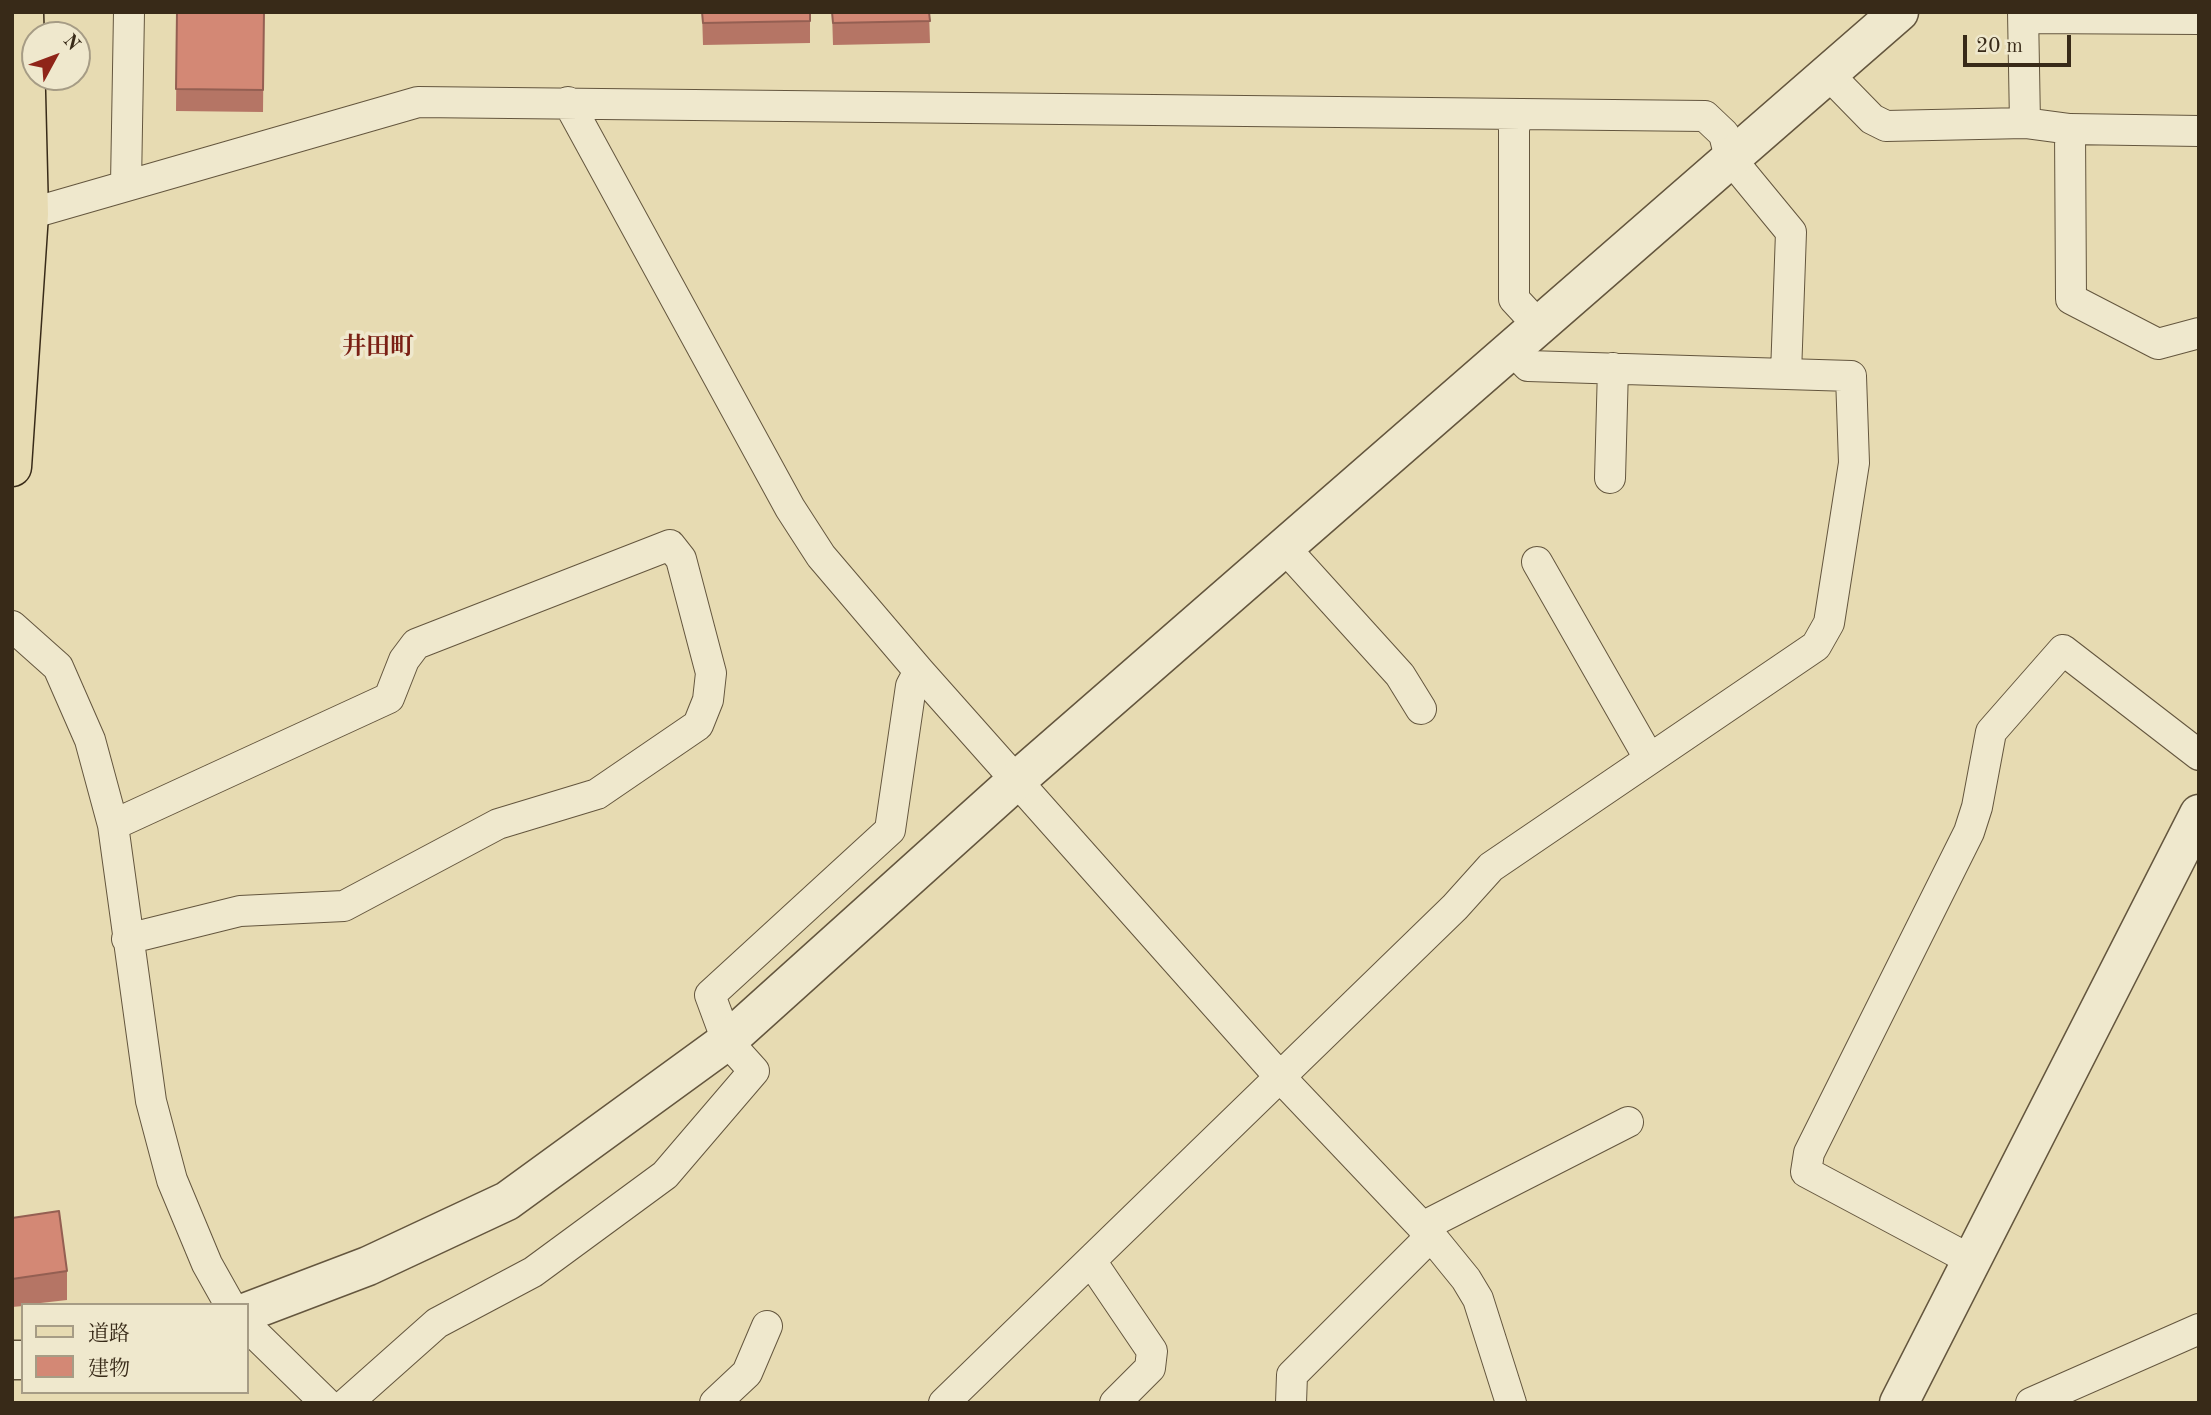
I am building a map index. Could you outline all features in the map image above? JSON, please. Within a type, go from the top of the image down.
[{"type":"main road","points":[[12,467],[29,214],[24,12]]},
{"type":"street","points":[[126,184],[128,12]]},
{"type":"street","points":[[248,1312],[368,1266],[507,1201],[727,1041],[1017,780],[1527,339],[1899,12]]},
{"type":"street","points":[[2025,123],[2024,15],[2199,19]]},
{"type":"street","points":[[1828,74],[1872,119],[1886,126],[2025,123],[2070,129],[2199,131]]},
{"type":"street","points":[[29,214],[418,102],[1705,116],[1724,134],[1730,158],[1791,232],[1786,374]]},
{"type":"street","points":[[568,102],[790,508],[821,556],[919,671],[1280,1077],[1427,1231],[1478,1299],[1511,1403]]},
{"type":"street","points":[[944,1403],[1455,907],[1492,867],[1816,646],[1829,623],[1854,463],[1851,376],[1528,366],[1527,339],[1514,299],[1514,129],[1518,114]]},
{"type":"street","points":[[2070,129],[2071,299],[2158,344],[2199,333]]},
{"type":"street","points":[[1610,478],[1614,368]]},
{"type":"street","points":[[113,825],[389,698],[404,660],[416,644],[670,545],[681,559],[711,673],[708,701],[698,726],[597,794],[498,824],[344,906],[240,911],[127,939]]},
{"type":"street","points":[[1284,548],[1400,675],[1422,709]]},
{"type":"street","points":[[1537,562],[1649,758]]},
{"type":"street","points":[[12,626],[58,667],[90,740],[113,825],[151,1101],[172,1180],[207,1264],[229,1303]]},
{"type":"street","points":[[1971,1260],[1805,1172],[1810,1153],[1969,832],[1977,807],[1991,732],[2063,650],[2199,755]]},
{"type":"street","points":[[347,1403],[437,1323],[533,1272],[665,1175],[754,1071],[727,1041],[710,995],[890,830],[911,686],[919,671]]},
{"type":"street","points":[[1899,1403],[2199,814]]},
{"type":"street","points":[[1292,1403],[1292,1375],[1427,1231],[1628,1122]]},
{"type":"street","points":[[1091,1261],[1152,1351],[1150,1368],[1115,1403]]},
{"type":"street","points":[[715,1403],[747,1373],[767,1326]]},
{"type":"street","points":[[248,1327],[326,1403]]},
{"type":"street","points":[[2031,1403],[2199,1329]]},
{"type":"building","points":[[177,12],[264,12],[263,90],[176,89]]},
{"type":"building","points":[[702,12],[810,12],[810,21],[703,23]]},
{"type":"building","points":[[832,12],[929,12],[930,21],[833,23]]},
{"type":"building","points":[[59,1211],[67,1271],[12,1279],[12,1218]]},
{"type":"district","name":"井田町","points":[[378,348]]}]
